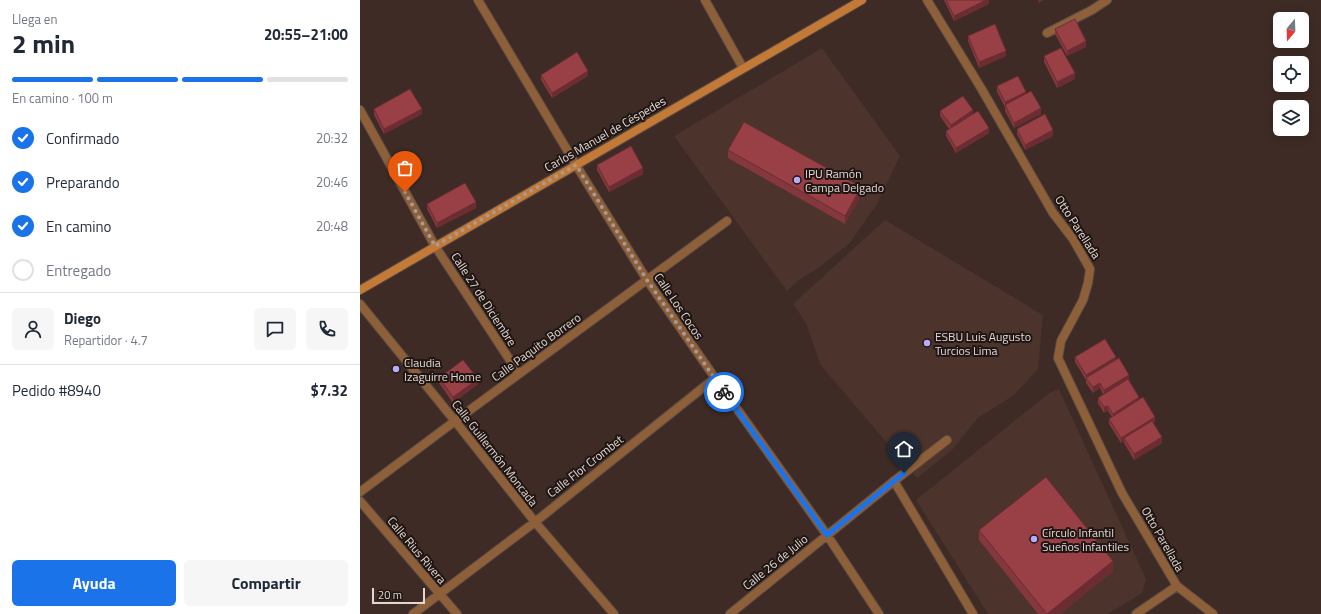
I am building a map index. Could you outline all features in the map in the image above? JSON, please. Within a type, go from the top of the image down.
[{"type":"street","name":"Calle Los Cocos","points":[[478,0],[576,165],[647,280],[827,535],[879,614]]},
{"type":"street","points":[[705,0],[743,68]]},
{"type":"street","name":"Carlos Manuel de Céspedes","points":[[360,290],[862,0]]},
{"type":"street","name":"Otto Parellada","points":[[927,0],[981,88],[1053,213],[1073,239],[1090,269],[1083,300],[1061,341],[1058,358],[1122,493],[1176,586],[1213,614]]},
{"type":"street","points":[[1047,33],[1092,10],[1107,0]]},
{"type":"street","name":"Calle 27 de Diciembre","points":[[360,110],[435,246],[519,374]]},
{"type":"street","name":"Calle Paquito Borrero","points":[[360,492],[726,221]]},
{"type":"street","name":"Calle Guillermón Moncada","points":[[360,304],[535,522],[614,614]]},
{"type":"street","name":"Calle Flor Crombet","points":[[412,614],[535,522],[715,378]]},
{"type":"street","name":"Calle 26 de Julio","points":[[730,614],[947,440]]},
{"type":"street","points":[[894,481],[973,614]]},
{"type":"street","name":"Calle Rius Rivera","points":[[360,501],[457,614]]},
{"type":"street","points":[[1136,614],[1176,586]]},
{"type":"shaded area","name":"IPU Ramón Campa Delgado","points":[[822,48],[900,156],[877,204],[849,244],[814,271],[800,279],[787,291],[674,136]]},
{"type":"shaded area","name":"ESBU Luis Augusto Turcios Lima","points":[[885,220],[1043,315],[1038,369],[1014,395],[978,418],[952,450],[917,478],[820,364],[806,323],[793,304]]},
{"type":"shaded area","name":"Círculo Infantil Sueños Infantiles","points":[[1059,389],[1146,579],[1142,593],[1108,614],[988,614],[916,500],[1048,394]]},
{"type":"building","points":[[946,0],[986,0],[954,16]]},
{"type":"building","points":[[1075,19],[1086,41],[1067,51],[1055,29]]},
{"type":"building","points":[[995,24],[1006,51],[979,62],[968,36]]},
{"type":"building","points":[[1061,48],[1075,73],[1057,82],[1044,56]]},
{"type":"building","points":[[577,52],[588,71],[552,93],[541,75]]},
{"type":"building","points":[[1018,76],[1026,92],[1005,102],[997,86]]},
{"type":"building","points":[[410,89],[422,109],[384,129],[374,109]]},
{"type":"building","points":[[1031,91],[1041,108],[1014,123],[1005,105]]},
{"type":"building","points":[[963,96],[973,110],[951,125],[940,111]]},
{"type":"building","points":[[978,111],[989,128],[956,148],[946,131]]},
{"type":"building","points":[[1045,114],[1053,130],[1025,145],[1017,129]]},
{"type":"building","points":[[744,122],[861,187],[845,216],[728,150]]},
{"type":"building","points":[[631,146],[643,168],[609,187],[597,165]]},
{"type":"building","points":[[465,183],[476,202],[437,223],[427,204]]},
{"type":"building","points":[[1105,339],[1116,357],[1086,375],[1075,357]]},
{"type":"building","points":[[1119,358],[1129,375],[1104,390],[1100,383],[1093,387],[1086,378]]},
{"type":"building","points":[[463,360],[478,379],[453,397],[439,378]]},
{"type":"building","points":[[1128,379],[1139,397],[1113,414],[1108,406],[1104,407],[1098,398]]},
{"type":"building","points":[[1143,397],[1155,417],[1121,438],[1109,419]]},
{"type":"building","points":[[1152,421],[1162,437],[1134,454],[1124,438]]},
{"type":"building","points":[[1046,477],[1113,561],[1047,614],[979,530]]},
{"type":"way so far","points":[[405,192],[435,246],[576,165],[647,280],[724,392]]},
{"type":"place","name":"IPU Ramón Campa Delgado","points":[[797,180]]},
{"type":"place","name":"ESBU Luis Augusto Turcios Lima","points":[[927,343]]},
{"type":"place","name":"Claudia Izaguirre Home","points":[[396,369]]},
{"type":"place","name":"Círculo Infantil Sueños Infantiles","points":[[1034,539]]},
{"type":"route","points":[[724,392],[827,535],[904,473]]}]
